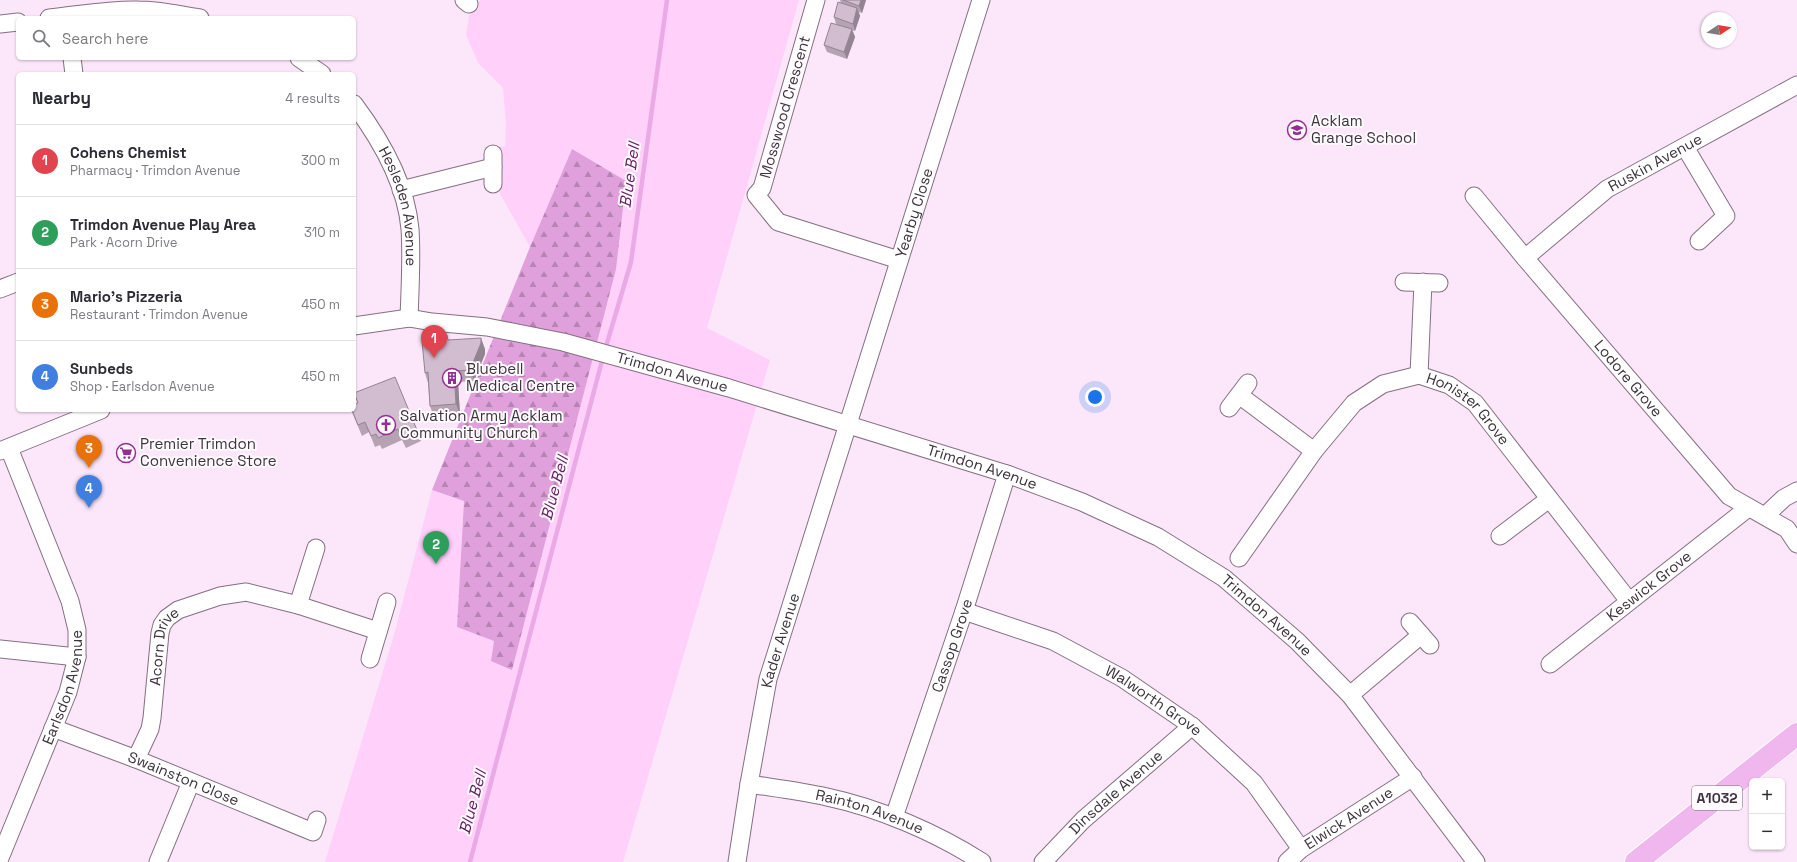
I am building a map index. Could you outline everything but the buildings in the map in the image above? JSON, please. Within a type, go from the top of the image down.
[{"type":"main road","name":"A1032","points":[[1636,862],[1797,734]]},
{"type":"street","name":"Mosswood Crescent","points":[[816,0],[762,188],[756,194],[778,222],[900,260]]},
{"type":"street","name":"Yearby Close","points":[[848,425],[981,0]]},
{"type":"street","points":[[75,16],[166,6],[194,16]]},
{"type":"street","points":[[0,24],[16,22]]},
{"type":"street","points":[[72,60],[74,72]]},
{"type":"street","points":[[302,60],[319,72]]},
{"type":"street","name":"Ruskin Avenue","points":[[1525,258],[1607,189],[1797,85]]},
{"type":"street","name":"Hesleden Avenue","points":[[356,107],[384,148],[401,190],[410,228],[409,318]]},
{"type":"street","points":[[1685,147],[1726,216],[1699,241]]},
{"type":"street","points":[[401,190],[493,161],[493,184]]},
{"type":"street","name":"Lodore Grove","points":[[1474,196],[1525,258],[1729,496],[1787,529],[1797,544]]},
{"type":"street","points":[[1404,282],[1431,283],[1419,375]]},
{"type":"street","points":[[0,289],[16,283]]},
{"type":"street","name":"Trimdon Avenue","points":[[356,326],[409,318],[432,322],[486,327],[563,342],[728,388],[1007,474],[1082,502],[1158,537],[1224,578],[1297,641],[1350,695],[1476,862]]},
{"type":"street","name":"Honister Grove","points":[[1239,558],[1314,451],[1354,403],[1383,384],[1419,375],[1449,385],[1475,402],[1629,601]]},
{"type":"street","points":[[1239,395],[1314,451]]},
{"type":"street","points":[[4,450],[96,412]]},
{"type":"street","name":"Kader Avenue","points":[[737,862],[768,679],[848,425]]},
{"type":"street","name":"Earlsdon Avenue","points":[[0,858],[68,692],[77,657],[77,630],[70,601],[4,450]]},
{"type":"street","name":"Cassop Grove","points":[[894,817],[964,611],[1007,474]]},
{"type":"street","points":[[1765,516],[1784,498],[1797,491]]},
{"type":"street","points":[[1500,536],[1549,499]]},
{"type":"street","name":"Keswick Grove","points":[[1550,664],[1748,508]]},
{"type":"street","points":[[298,604],[316,548]]},
{"type":"street","name":"Acorn Drive","points":[[136,759],[150,729],[162,625],[167,618],[178,610],[234,593],[246,592],[298,604],[378,631]]},
{"type":"street","points":[[370,659],[387,602]]},
{"type":"street","name":"Walworth Grove","points":[[964,611],[1053,641],[1122,678],[1192,726],[1254,783],[1301,849]]},
{"type":"street","points":[[1350,695],[1420,634]]},
{"type":"street","points":[[0,649],[77,657]]},
{"type":"street","name":"Dinsdale Avenue","points":[[1043,862],[1082,820],[1192,726]]},
{"type":"street","name":"Swainston Close","points":[[53,728],[136,759],[312,832]]},
{"type":"street","name":"Elwick Avenue","points":[[1287,862],[1301,849],[1413,777]]},
{"type":"street","points":[[158,862],[191,782]]},
{"type":"street","name":"Rainton Avenue","points":[[749,784],[828,797],[894,817],[962,850],[982,862]]},
{"type":"shaded area","points":[[480,0],[799,0],[707,328],[770,360],[623,862],[325,862],[394,635],[432,490],[464,501],[457,627],[494,641],[491,660],[512,669],[572,149],[530,247],[499,192],[498,148],[505,146],[506,125],[503,88],[478,63],[466,35],[469,16]]},
{"type":"green space","points":[[572,149],[626,181],[616,269],[512,670],[491,661],[494,641],[457,627],[464,501],[432,490],[530,247]]},
{"type":"waterway","name":"Blue Bell","points":[[605,350],[631,262],[667,0]]},
{"type":"waterway","name":"Blue Bell","points":[[470,862],[603,357]]},
{"type":"place","name":"Acklam Grange School","points":[[1297,130]]},
{"type":"place","name":"Cohens Chemist","points":[[434,358]]},
{"type":"place","name":"Bluebell Medical Centre","points":[[452,378]]},
{"type":"place","name":"Salvation Army Acklam Community Church","points":[[386,425]]},
{"type":"place","name":"Premier Trimdon Convenience Store","points":[[126,453]]},
{"type":"place","name":"Mario's Pizzeria","points":[[89,468]]},
{"type":"place","name":"Sunbeds","points":[[89,508]]},
{"type":"place","name":"Trimdon Avenue Play Area","points":[[436,564]]}]
